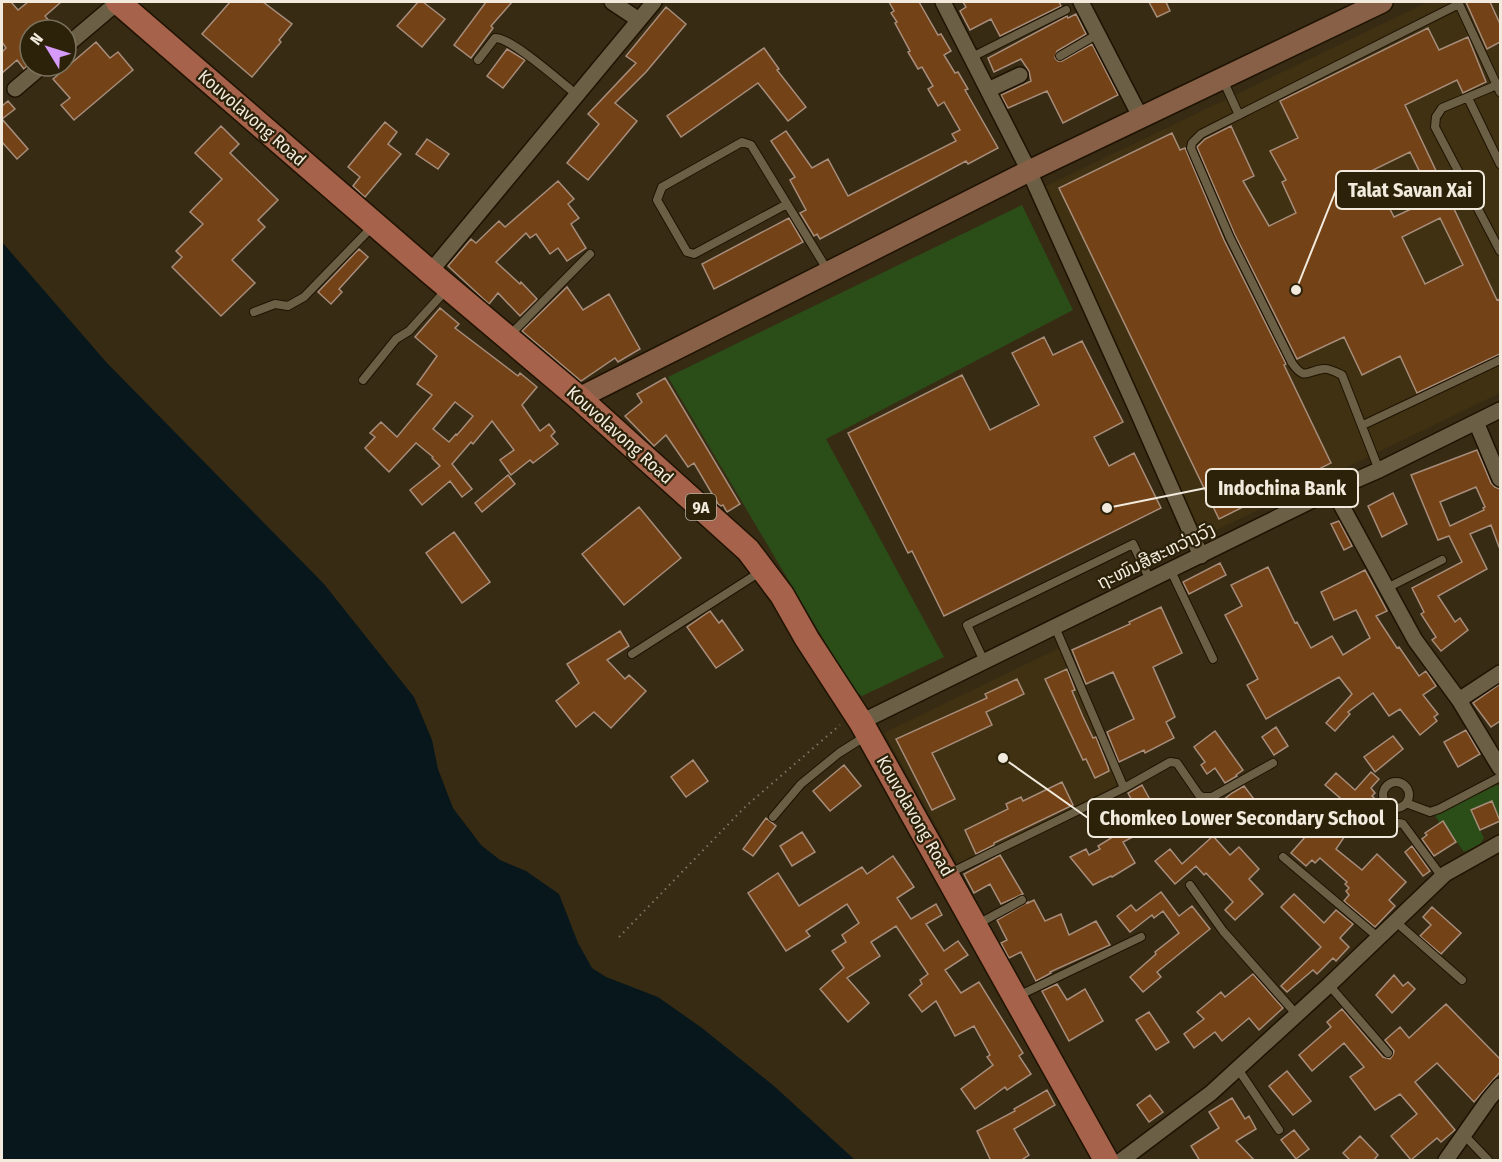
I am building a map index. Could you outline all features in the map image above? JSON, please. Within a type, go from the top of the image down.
[{"type":"main road","name":"Kouvolavong Road","points":[[123,3],[430,272],[579,398],[741,543],[782,595],[807,639],[862,723],[1106,1161]]},
{"type":"street","points":[[612,2],[639,20]]},
{"type":"street","points":[[430,272],[654,2]]},
{"type":"street","points":[[943,2],[1029,171],[1201,556]]},
{"type":"street","points":[[1081,2],[1141,118]]},
{"type":"street","points":[[579,398],[1029,171],[1382,2]]},
{"type":"street","points":[[78,37],[123,3]]},
{"type":"street","points":[[988,90],[1020,75]]},
{"type":"street","points":[[15,89],[28,78]]},
{"type":"street","name":"ຖະໜົນສີສະຫວ່າງວົງ","points":[[862,723],[1500,410]]},
{"type":"street","points":[[1476,422],[1500,479]]},
{"type":"street","points":[[1333,490],[1415,640],[1459,700],[1500,768]]},
{"type":"street","points":[[1459,700],[1500,673]]},
{"type":"street","points":[[1122,1161],[1211,1093],[1329,986],[1442,877],[1500,843]]},
{"type":"street","points":[[1446,1161],[1500,1086]]},
{"type":"lane","points":[[1379,470],[1342,375],[1324,368],[1306,374],[1299,372],[1292,363],[1230,238],[1191,148],[1192,143],[1200,134],[1458,3],[1499,88],[1442,108],[1436,117],[1435,127],[1500,251]]},
{"type":"lane","points":[[972,57],[1066,10]]},
{"type":"lane","points":[[1060,56],[1098,34]]},
{"type":"lane","points":[[478,60],[495,38],[502,39],[577,95]]},
{"type":"lane","points":[[1222,78],[1239,116]]},
{"type":"lane","points":[[1468,98],[1500,164]]},
{"type":"lane","points":[[787,204],[694,254],[687,252],[657,200],[662,187],[742,142],[751,145],[787,204],[828,272]]},
{"type":"lane","points":[[254,312],[275,304],[288,306],[304,297],[375,224]]},
{"type":"lane","points":[[508,337],[590,254]]},
{"type":"lane","points":[[363,380],[396,339],[409,331],[449,288]]},
{"type":"lane","points":[[1363,425],[1500,360]]},
{"type":"lane","points":[[984,662],[967,625],[1112,554],[1133,544],[1151,581]]},
{"type":"lane","points":[[1387,588],[1442,560]]},
{"type":"lane","points":[[632,654],[763,570]]},
{"type":"lane","points":[[1171,571],[1213,659]]},
{"type":"lane","points":[[1055,627],[1125,788]]},
{"type":"lane","points":[[773,817],[801,784],[838,753],[862,723]]},
{"type":"lane","points":[[948,874],[1125,788],[1170,762],[1177,763],[1198,795],[1203,797],[1212,797],[1273,763]]},
{"type":"lane","points":[[1406,803],[1430,812],[1500,777]]},
{"type":"lane","points":[[1317,821],[1330,807],[1335,806],[1380,833],[1385,833],[1399,823],[1406,828],[1442,877]]},
{"type":"lane","points":[[1283,857],[1379,938]]},
{"type":"lane","points":[[1190,885],[1222,931],[1297,1015]]},
{"type":"lane","points":[[976,925],[1022,900]]},
{"type":"lane","points":[[1396,922],[1462,980]]},
{"type":"lane","points":[[1016,996],[1141,937]]},
{"type":"lane","points":[[1329,986],[1388,1053]]},
{"type":"lane","points":[[1238,1069],[1279,1130]]},
{"type":"lane","points":[[1464,1135],[1488,1161]]},
{"type":"path","points":[[619,937],[746,806],[862,723]]},
{"type":"shaded area","points":[[1428,2],[1500,2],[1500,393],[1202,537],[1044,187]]},
{"type":"shaded area","points":[[2,242],[107,363],[324,584],[414,697],[432,740],[438,769],[453,808],[481,845],[500,860],[526,871],[559,894],[578,943],[592,968],[606,977],[658,997],[702,1028],[774,1086],[855,1160],[2,1160]]},
{"type":"shaded area","points":[[1059,648],[1118,785],[958,864],[884,733]]},
{"type":"green space","points":[[1022,205],[1073,310],[826,439],[944,657],[862,696],[853,689],[668,377]]},
{"type":"green space","points":[[1497,785],[1500,787],[1500,820],[1492,801],[1471,811],[1484,838],[1480,844],[1464,852],[1443,822],[1440,824],[1435,815]]},
{"type":"building","points":[[2,2],[11,2],[18,10],[28,2],[61,2],[45,16],[47,18],[18,18],[18,61],[2,73],[2,52],[6,48],[2,42]]},
{"type":"building","points":[[230,2],[263,2],[292,24],[279,40],[281,42],[252,77],[202,34]]},
{"type":"building","points":[[418,2],[423,2],[445,19],[422,47],[397,26]]},
{"type":"building","points":[[486,2],[512,2],[491,26],[493,28],[471,58],[454,45]]},
{"type":"building","points":[[889,2],[919,2],[938,35],[941,34],[951,51],[944,55],[968,89],[965,90],[998,148],[968,164],[966,161],[820,239],[817,234],[814,236],[800,213],[806,210],[790,180],[795,177],[771,141],[786,131],[812,168],[828,159],[848,196],[956,141],[952,134],[960,130],[944,102],[938,106],[928,89],[933,86],[922,67],[918,69],[908,52],[910,51],[895,23],[897,22],[891,13],[894,11]]},
{"type":"building","points":[[963,2],[1059,2],[1061,6],[1000,36],[991,19],[970,30],[960,11],[966,7]]},
{"type":"building","points":[[1149,2],[1166,2],[1170,11],[1157,17]]},
{"type":"building","points":[[1466,2],[1490,2],[1500,24],[1500,42],[1487,49]]},
{"type":"building","points":[[666,7],[686,24],[646,72],[615,103],[637,121],[588,180],[567,163],[599,124],[588,114],[636,63],[626,56]]},
{"type":"building","points":[[1076,14],[1086,34],[1057,51],[1055,58],[1062,61],[1092,44],[1118,95],[1063,123],[1047,91],[1008,108],[1001,95],[1031,81],[1029,71],[1021,59],[994,72],[988,58],[1067,16],[1068,18]]},
{"type":"building","points":[[1428,28],[1439,50],[1468,37],[1486,82],[1463,93],[1457,80],[1405,105],[1497,300],[1500,299],[1500,354],[1417,393],[1400,356],[1362,375],[1344,337],[1297,359],[1235,235],[1197,147],[1205,139],[1231,126],[1254,176],[1243,181],[1269,226],[1296,213],[1282,182],[1286,180],[1270,151],[1298,138],[1280,101]],"holes":[[[1410,152],[1433,199],[1394,217],[1371,171]],[[1440,218],[1463,265],[1425,284],[1402,237]]]},
{"type":"building","points":[[96,42],[110,58],[118,52],[133,70],[74,120],[61,105],[70,98],[53,79],[78,78],[78,57]]},
{"type":"building","points":[[764,48],[779,69],[777,70],[806,107],[788,121],[758,83],[681,137],[667,116]]},
{"type":"building","points":[[507,49],[525,60],[503,88],[487,76]]},
{"type":"building","points":[[8,101],[15,109],[2,119],[2,106]]},
{"type":"building","points":[[2,119],[28,149],[17,159],[2,142]]},
{"type":"building","points":[[385,122],[397,132],[388,144],[401,154],[365,197],[353,186],[360,177],[348,167]]},
{"type":"building","points":[[221,126],[239,144],[230,153],[278,200],[258,220],[265,227],[232,260],[255,283],[221,316],[172,267],[182,257],[176,251],[203,224],[190,212],[222,179],[195,153]]},
{"type":"building","points":[[1172,133],[1180,150],[1185,148],[1224,240],[1286,364],[1284,365],[1331,463],[1219,519],[1059,188]]},
{"type":"building","points":[[427,139],[449,154],[438,169],[416,154]]},
{"type":"building","points":[[558,181],[574,199],[568,204],[579,218],[571,224],[586,248],[567,261],[558,248],[550,254],[536,234],[530,238],[526,233],[496,262],[520,284],[521,282],[537,299],[520,316],[498,293],[489,304],[448,266],[471,239],[476,243],[499,221],[505,227]]},
{"type":"building","points":[[789,218],[803,242],[714,289],[702,264]]},
{"type":"building","points":[[359,249],[368,257],[339,289],[342,292],[331,304],[318,292]]},
{"type":"building","points":[[567,287],[583,310],[609,294],[640,349],[618,362],[615,358],[581,381],[522,331]]},
{"type":"building","points":[[440,308],[459,324],[455,328],[518,376],[520,373],[537,387],[522,405],[540,431],[549,424],[555,432],[551,436],[558,444],[533,463],[530,460],[511,475],[500,460],[514,450],[492,421],[452,464],[472,489],[462,497],[450,481],[422,505],[410,490],[440,466],[433,457],[416,443],[389,472],[365,448],[375,437],[370,433],[381,422],[397,437],[432,395],[417,384],[437,356],[415,337]],"holes":[[[455,402],[473,416],[449,442],[433,429]]]},
{"type":"building","points":[[1044,337],[1053,355],[1082,341],[1123,422],[1094,437],[1109,466],[1134,453],[1161,508],[944,616],[912,551],[908,553],[848,433],[962,375],[990,430],[1039,405],[1012,353]]},
{"type":"building","points":[[665,378],[740,504],[727,512],[723,505],[718,504],[694,463],[688,467],[666,435],[654,446],[625,416],[642,402],[637,394]]},
{"type":"building","points":[[1477,450],[1491,483],[1500,489],[1500,547],[1491,525],[1470,534],[1487,569],[1438,596],[1455,622],[1460,618],[1468,630],[1441,651],[1432,640],[1436,637],[1421,614],[1424,612],[1412,588],[1462,562],[1449,536],[1438,540],[1411,475]],"holes":[[[1476,487],[1485,507],[1484,510],[1450,526],[1440,502]]]},
{"type":"building","points":[[508,475],[515,484],[482,512],[475,503]]},
{"type":"building","points":[[1393,493],[1407,524],[1382,537],[1368,506]]},
{"type":"building","points":[[639,507],[681,558],[624,605],[582,554]]},
{"type":"building","points":[[1339,521],[1352,546],[1344,550],[1331,524]]},
{"type":"building","points":[[454,532],[490,582],[462,603],[426,553]]},
{"type":"building","points":[[1220,563],[1226,575],[1189,594],[1183,582]]},
{"type":"building","points":[[1268,567],[1295,623],[1297,622],[1311,648],[1332,636],[1343,655],[1370,638],[1356,610],[1334,620],[1321,592],[1365,570],[1387,611],[1376,616],[1419,676],[1426,671],[1436,686],[1423,695],[1438,714],[1434,717],[1437,721],[1420,735],[1400,709],[1389,716],[1373,693],[1348,712],[1350,714],[1335,731],[1326,723],[1352,694],[1339,677],[1266,719],[1247,685],[1258,679],[1225,615],[1242,606],[1231,585]]},
{"type":"building","points":[[1161,607],[1182,653],[1153,667],[1175,717],[1166,722],[1174,738],[1145,753],[1144,750],[1119,762],[1107,732],[1134,719],[1113,672],[1086,684],[1072,650],[1130,624],[1129,622]]},
{"type":"building","points":[[710,611],[719,623],[722,620],[743,650],[716,668],[687,627]]},
{"type":"building","points":[[620,631],[629,646],[607,660],[625,679],[629,675],[646,691],[611,728],[594,712],[576,727],[556,701],[579,683],[567,664]]},
{"type":"building","points":[[1067,669],[1075,690],[1072,691],[1093,738],[1096,737],[1108,767],[1109,771],[1095,778],[1086,759],[1083,760],[1045,679]]},
{"type":"building","points":[[1017,679],[1024,694],[986,712],[992,725],[932,753],[955,799],[932,810],[896,739],[987,698],[985,694]]},
{"type":"building","points":[[1500,684],[1500,721],[1491,727],[1473,703]]},
{"type":"building","points":[[1276,727],[1288,746],[1274,755],[1262,737]]},
{"type":"building","points":[[1466,730],[1480,754],[1458,767],[1444,742]]},
{"type":"building","points":[[1215,731],[1243,770],[1225,783],[1215,768],[1207,774],[1201,765],[1205,762],[1194,747]]},
{"type":"building","points":[[1393,736],[1403,749],[1375,772],[1364,757]]},
{"type":"building","points":[[693,760],[708,781],[686,797],[671,777]]},
{"type":"building","points":[[844,765],[861,786],[830,811],[813,791]]},
{"type":"building","points":[[1371,772],[1379,779],[1371,788],[1375,793],[1372,796],[1393,815],[1383,827],[1364,812],[1362,815],[1338,801],[1340,798],[1325,785],[1336,773],[1355,790]]},
{"type":"building","points":[[1062,782],[1073,805],[976,854],[965,830],[1008,809],[1006,804],[1021,797],[1023,801]]},
{"type":"building","points":[[1142,785],[1162,822],[1123,842],[1135,863],[1093,885],[1070,857],[1086,849],[1089,855],[1100,849],[1098,846],[1131,826],[1128,820],[1139,814],[1128,793]]},
{"type":"building","points":[[1244,786],[1263,811],[1237,830],[1218,804]]},
{"type":"building","points":[[1492,801],[1500,821],[1480,830],[1471,810]]},
{"type":"building","points":[[1333,813],[1353,824],[1336,849],[1362,870],[1377,854],[1406,882],[1389,900],[1395,906],[1375,927],[1344,901],[1349,895],[1346,891],[1349,888],[1345,884],[1347,882],[1320,858],[1315,863],[1312,860],[1306,866],[1291,853],[1313,828],[1317,832]]},
{"type":"building","points":[[766,818],[776,826],[753,856],[743,849]]},
{"type":"building","points":[[1443,821],[1456,842],[1434,856],[1422,839],[1427,835],[1425,833]]},
{"type":"building","points":[[802,832],[815,852],[792,866],[780,846]]},
{"type":"building","points":[[1213,836],[1230,855],[1239,847],[1259,869],[1249,879],[1263,894],[1235,920],[1225,910],[1233,902],[1206,873],[1204,875],[1196,866],[1175,884],[1155,861],[1170,849],[1182,864]]},
{"type":"building","points":[[1412,846],[1430,871],[1423,876],[1405,852]]},
{"type":"building","points":[[1000,855],[1023,894],[1001,904],[990,884],[974,893],[964,874]]},
{"type":"building","points":[[893,856],[914,887],[897,898],[911,919],[936,904],[942,915],[926,924],[944,951],[958,941],[968,955],[945,970],[961,993],[979,982],[1023,1053],[1019,1056],[1031,1074],[1007,1090],[1005,1087],[975,1109],[961,1089],[993,1065],[987,1057],[990,1055],[974,1026],[955,1036],[936,1001],[922,1012],[909,995],[922,984],[920,980],[928,974],[896,926],[871,942],[880,956],[847,978],[869,1003],[848,1022],[820,989],[844,968],[832,951],[846,942],[842,935],[859,923],[847,904],[806,931],[810,936],[786,951],[748,893],[778,873],[799,906],[862,867],[867,874]]},
{"type":"building","points":[[1161,892],[1179,916],[1192,906],[1210,929],[1157,972],[1161,977],[1143,992],[1130,977],[1156,954],[1155,952],[1179,933],[1163,911],[1154,918],[1152,915],[1130,932],[1117,916],[1131,905],[1136,911]]},
{"type":"building","points":[[1294,894],[1324,923],[1336,910],[1353,924],[1340,938],[1349,947],[1336,961],[1333,958],[1317,974],[1313,970],[1287,992],[1281,986],[1321,947],[1281,907]]},
{"type":"building","points":[[1034,900],[1045,921],[1061,914],[1069,935],[1096,921],[1110,945],[1050,972],[1036,981],[1021,952],[1009,958],[1001,943],[1007,940],[997,920]]},
{"type":"building","points":[[1432,907],[1461,933],[1441,954],[1420,936],[1431,925],[1423,917]]},
{"type":"building","points":[[1253,974],[1283,1008],[1259,1030],[1249,1018],[1222,1041],[1215,1032],[1194,1048],[1184,1034],[1204,1019],[1197,1012],[1221,992],[1225,997]]},
{"type":"building","points":[[1394,975],[1403,986],[1408,982],[1415,989],[1392,1013],[1376,995]]},
{"type":"building","points":[[1057,984],[1067,1000],[1085,989],[1103,1021],[1069,1041],[1042,991]]},
{"type":"building","points":[[1446,1004],[1500,1059],[1500,1072],[1474,1102],[1437,1063],[1415,1082],[1455,1130],[1441,1142],[1437,1138],[1411,1160],[1391,1136],[1417,1114],[1400,1094],[1375,1110],[1350,1077],[1364,1067],[1344,1043],[1312,1071],[1299,1055],[1331,1027],[1327,1022],[1342,1009],[1383,1057],[1390,1059],[1394,1051],[1385,1040],[1400,1027],[1409,1038]]},
{"type":"building","points":[[1149,1012],[1169,1042],[1156,1050],[1136,1020]]},
{"type":"building","points":[[1287,1071],[1311,1101],[1293,1115],[1269,1086]]},
{"type":"building","points":[[1047,1090],[1055,1105],[1014,1129],[1029,1155],[1020,1161],[991,1161],[977,1131],[1015,1111],[1014,1109]]},
{"type":"building","points":[[1150,1095],[1163,1112],[1149,1122],[1137,1105]]},
{"type":"building","points":[[1232,1098],[1245,1119],[1249,1116],[1256,1129],[1236,1141],[1255,1161],[1200,1161],[1191,1146],[1219,1128],[1209,1112]]},
{"type":"building","points":[[1294,1130],[1309,1149],[1296,1159],[1281,1140]]},
{"type":"building","points":[[1360,1136],[1378,1155],[1373,1161],[1351,1161],[1343,1153]]},
{"type":"place","name":"Talat Savan Xai","points":[[1296,290]]},
{"type":"place","name":"Indochina Bank","points":[[1107,508]]},
{"type":"place","name":"Chomkeo Lower Secondary School","points":[[1003,758]]}]
